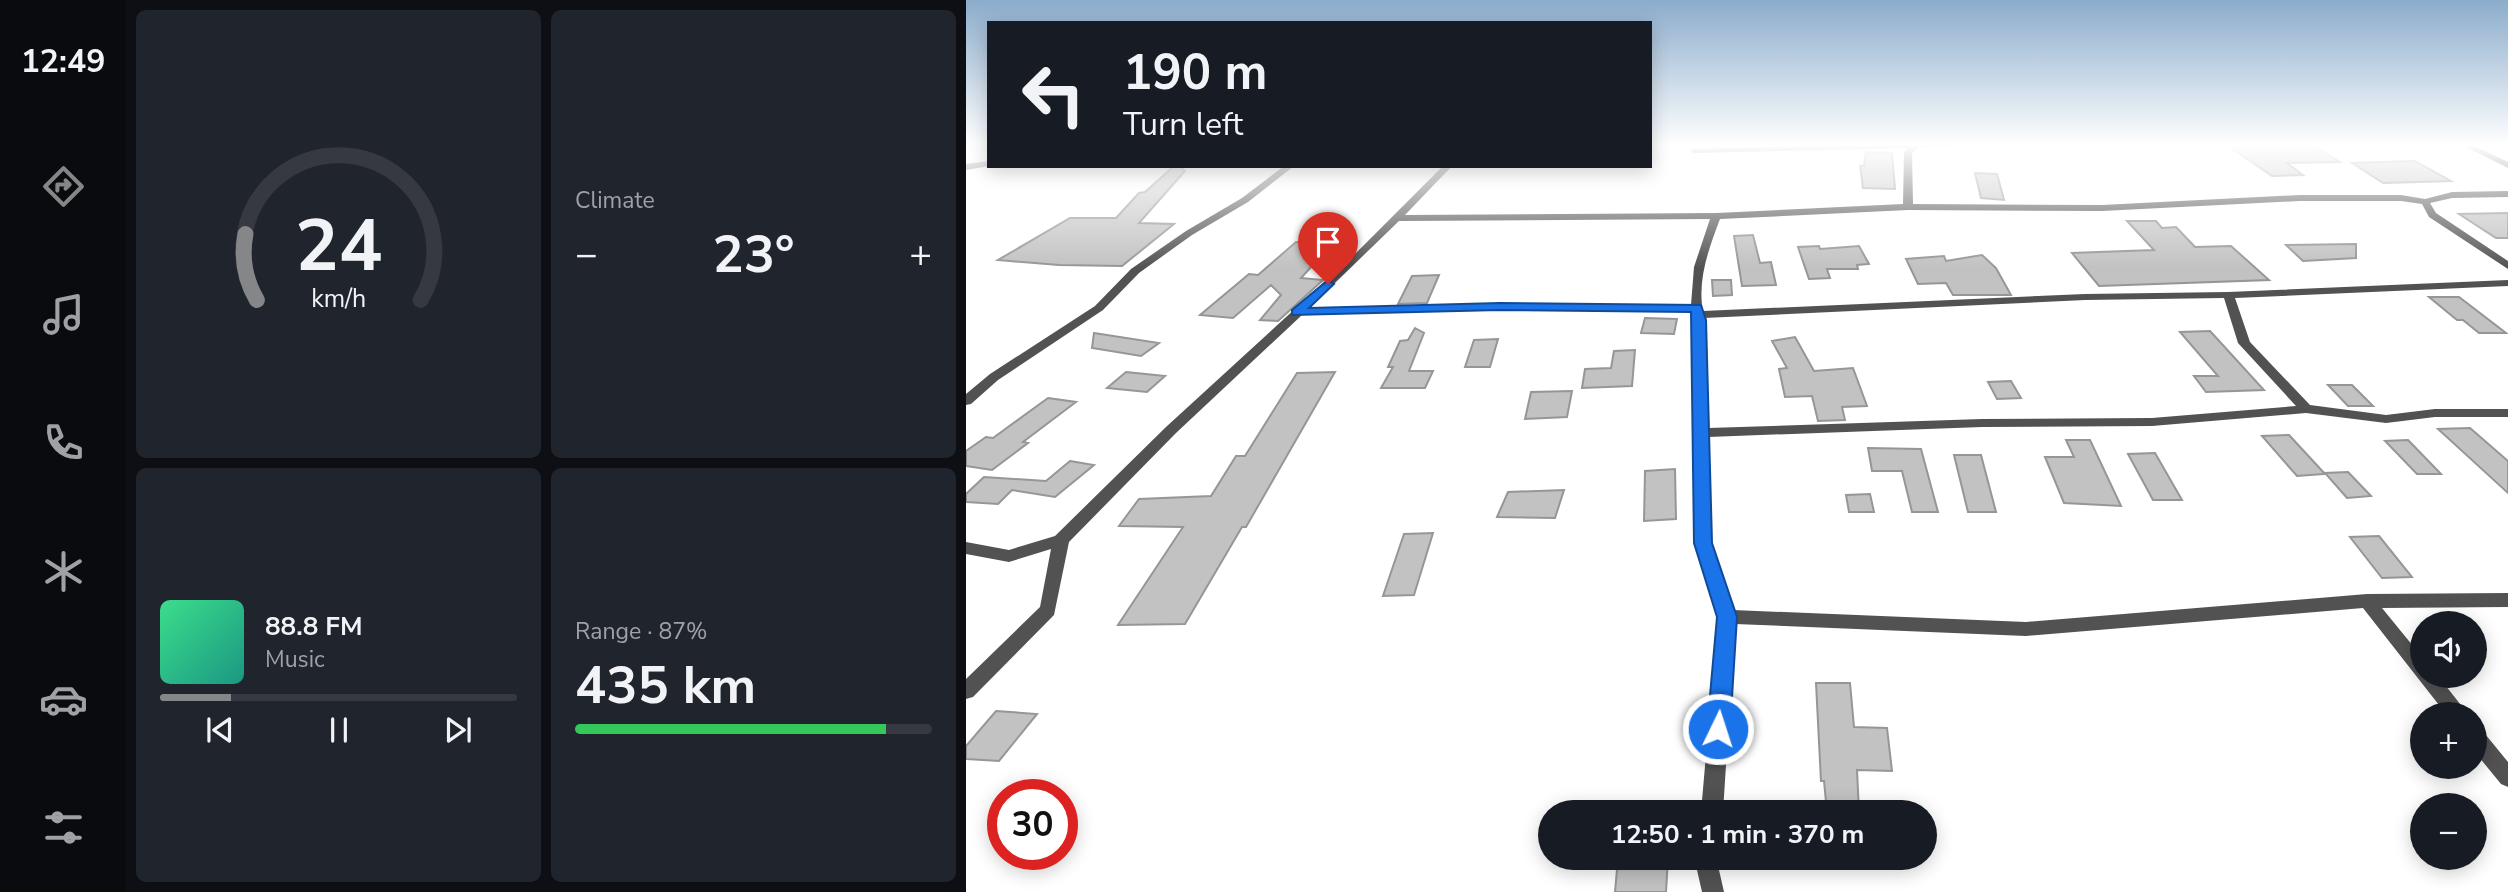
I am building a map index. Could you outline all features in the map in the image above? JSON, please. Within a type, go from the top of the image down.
[{"type":"street","points":[[966,401],[994,377],[1099,308],[1136,271],[1189,233],[1264,186]]},
{"type":"street","points":[[966,548],[1009,556],[1061,540],[1171,430],[1428,186]]},
{"type":"street","points":[[1908,186],[1908,207]]},
{"type":"street","points":[[1396,218],[1716,216],[1908,207],[2102,208],[2300,198],[2401,198],[2425,202],[2452,195],[2508,194]]},
{"type":"street","points":[[2425,202],[2432,215],[2508,266]]},
{"type":"street","points":[[1713,800],[1727,617],[1703,543],[1697,312],[1700,261],[1716,216]]},
{"type":"street","points":[[1297,312],[1500,307],[1697,312],[2508,283]]},
{"type":"street","points":[[2228,295],[2244,343],[2306,410]]},
{"type":"street","points":[[1699,433],[1982,423],[2152,422],[2306,410],[2386,419],[2435,413],[2508,413]]},
{"type":"street","points":[[966,691],[1048,610],[1061,540]]},
{"type":"street","points":[[1727,617],[2026,629],[2367,601],[2508,600]]},
{"type":"street","points":[[2367,601],[2410,655]]},
{"type":"street","points":[[2437,688],[2448,702]]},
{"type":"street","points":[[2487,751],[2508,777]]},
{"type":"street","points":[[1708,870],[1713,892]]},
{"type":"building","points":[[1152,186],[1172,186],[1139,223],[1174,224],[1122,266],[998,260],[1070,218],[1116,218],[1139,193]]},
{"type":"building","points":[[1863,186],[1895,186],[1895,189],[1863,188]]},
{"type":"building","points":[[1978,186],[2000,186],[2004,200],[1981,198]]},
{"type":"building","points":[[2508,213],[2508,238],[2496,238],[2459,214]]},
{"type":"building","points":[[2127,221],[2156,221],[2162,228],[2176,227],[2195,247],[2231,246],[2269,280],[2099,286],[2072,253],[2154,250]]},
{"type":"building","points":[[1753,235],[1760,263],[1771,262],[1776,285],[1742,286],[1734,236]]},
{"type":"building","points":[[1296,242],[1333,243],[1301,278],[1323,280],[1278,321],[1260,320],[1281,295],[1271,285],[1233,318],[1200,315],[1249,274],[1258,275]]},
{"type":"building","points":[[2356,244],[2356,258],[2303,261],[2286,245]]},
{"type":"building","points":[[1819,246],[1820,249],[1859,246],[1869,264],[1857,265],[1858,269],[1827,269],[1830,278],[1809,279],[1798,247]]},
{"type":"building","points":[[1982,255],[1996,268],[2011,295],[1953,295],[1946,283],[1918,284],[1906,259],[1944,256],[1946,261]]},
{"type":"building","points":[[1439,275],[1427,303],[1398,304],[1412,276]]},
{"type":"building","points":[[1712,280],[1731,280],[1732,295],[1713,296]]},
{"type":"building","points":[[2429,297],[2459,297],[2506,333],[2479,333],[2463,320],[2457,320]]},
{"type":"building","points":[[1645,318],[1677,319],[1674,334],[1641,333]]},
{"type":"building","points":[[1415,328],[1424,333],[1409,371],[1433,371],[1425,388],[1381,388],[1393,367],[1388,367],[1400,341],[1408,340]]},
{"type":"building","points":[[2210,331],[2264,390],[2206,392],[2194,376],[2218,376],[2180,332]]},
{"type":"building","points":[[1094,333],[1159,343],[1141,356],[1092,348]]},
{"type":"building","points":[[1795,337],[1814,371],[1853,368],[1867,406],[1842,407],[1845,420],[1818,421],[1812,396],[1785,397],[1779,369],[1787,368],[1772,341]]},
{"type":"building","points":[[1498,339],[1490,367],[1465,367],[1474,340]]},
{"type":"building","points":[[1635,350],[1632,386],[1582,388],[1585,369],[1611,368],[1614,351]]},
{"type":"building","points":[[1126,372],[1165,376],[1147,392],[1107,388]]},
{"type":"building","points":[[1335,372],[1246,527],[1242,527],[1185,624],[1118,625],[1183,527],[1119,526],[1139,499],[1211,496],[1236,456],[1245,456],[1297,373]]},
{"type":"building","points":[[2011,381],[2021,398],[1997,399],[1988,382]]},
{"type":"building","points":[[2328,385],[2352,385],[2373,406],[2348,406]]},
{"type":"building","points":[[1572,391],[1567,417],[1525,419],[1531,392]]},
{"type":"building","points":[[1048,398],[1076,402],[1023,442],[1028,443],[992,470],[966,466],[966,451],[986,437],[993,438]]},
{"type":"building","points":[[2470,428],[2508,461],[2508,493],[2438,429]]},
{"type":"building","points":[[2289,435],[2325,474],[2297,476],[2262,436]]},
{"type":"building","points":[[2066,440],[2090,440],[2121,506],[2064,503],[2045,457],[2074,457]]},
{"type":"building","points":[[2408,440],[2441,474],[2417,474],[2385,441]]},
{"type":"building","points":[[1868,448],[1921,449],[1938,512],[1912,512],[1902,471],[1872,471]]},
{"type":"building","points":[[2155,453],[2182,500],[2153,500],[2128,454]]},
{"type":"building","points":[[1954,455],[1981,455],[1996,512],[1968,512]]},
{"type":"building","points":[[1070,461],[1094,465],[1055,497],[1012,490],[998,504],[966,502],[966,494],[984,477],[1046,481]]},
{"type":"building","points":[[1675,469],[1676,519],[1644,521],[1645,471]]},
{"type":"building","points":[[2348,472],[2371,496],[2347,498],[2325,473]]},
{"type":"building","points":[[1564,490],[1555,518],[1497,517],[1508,492]]},
{"type":"building","points":[[1870,494],[1874,512],[1849,512],[1846,495]]},
{"type":"building","points":[[1433,533],[1414,595],[1383,596],[1404,534]]},
{"type":"building","points":[[2379,536],[2412,577],[2382,578],[2350,537]]},
{"type":"building","points":[[1816,683],[1850,683],[1854,727],[1887,728],[1892,771],[1857,770],[1858,800],[1826,800],[1824,781],[1821,781]]},
{"type":"building","points":[[996,711],[1037,714],[999,761],[966,759],[966,746]]},
{"type":"building","points":[[1617,870],[1667,870],[1666,892],[1615,892]]},
{"type":"route","points":[[1328,284],[1297,312],[1500,307],[1696,308],[1699,320],[1703,543],[1727,617],[1718,729]]}]
